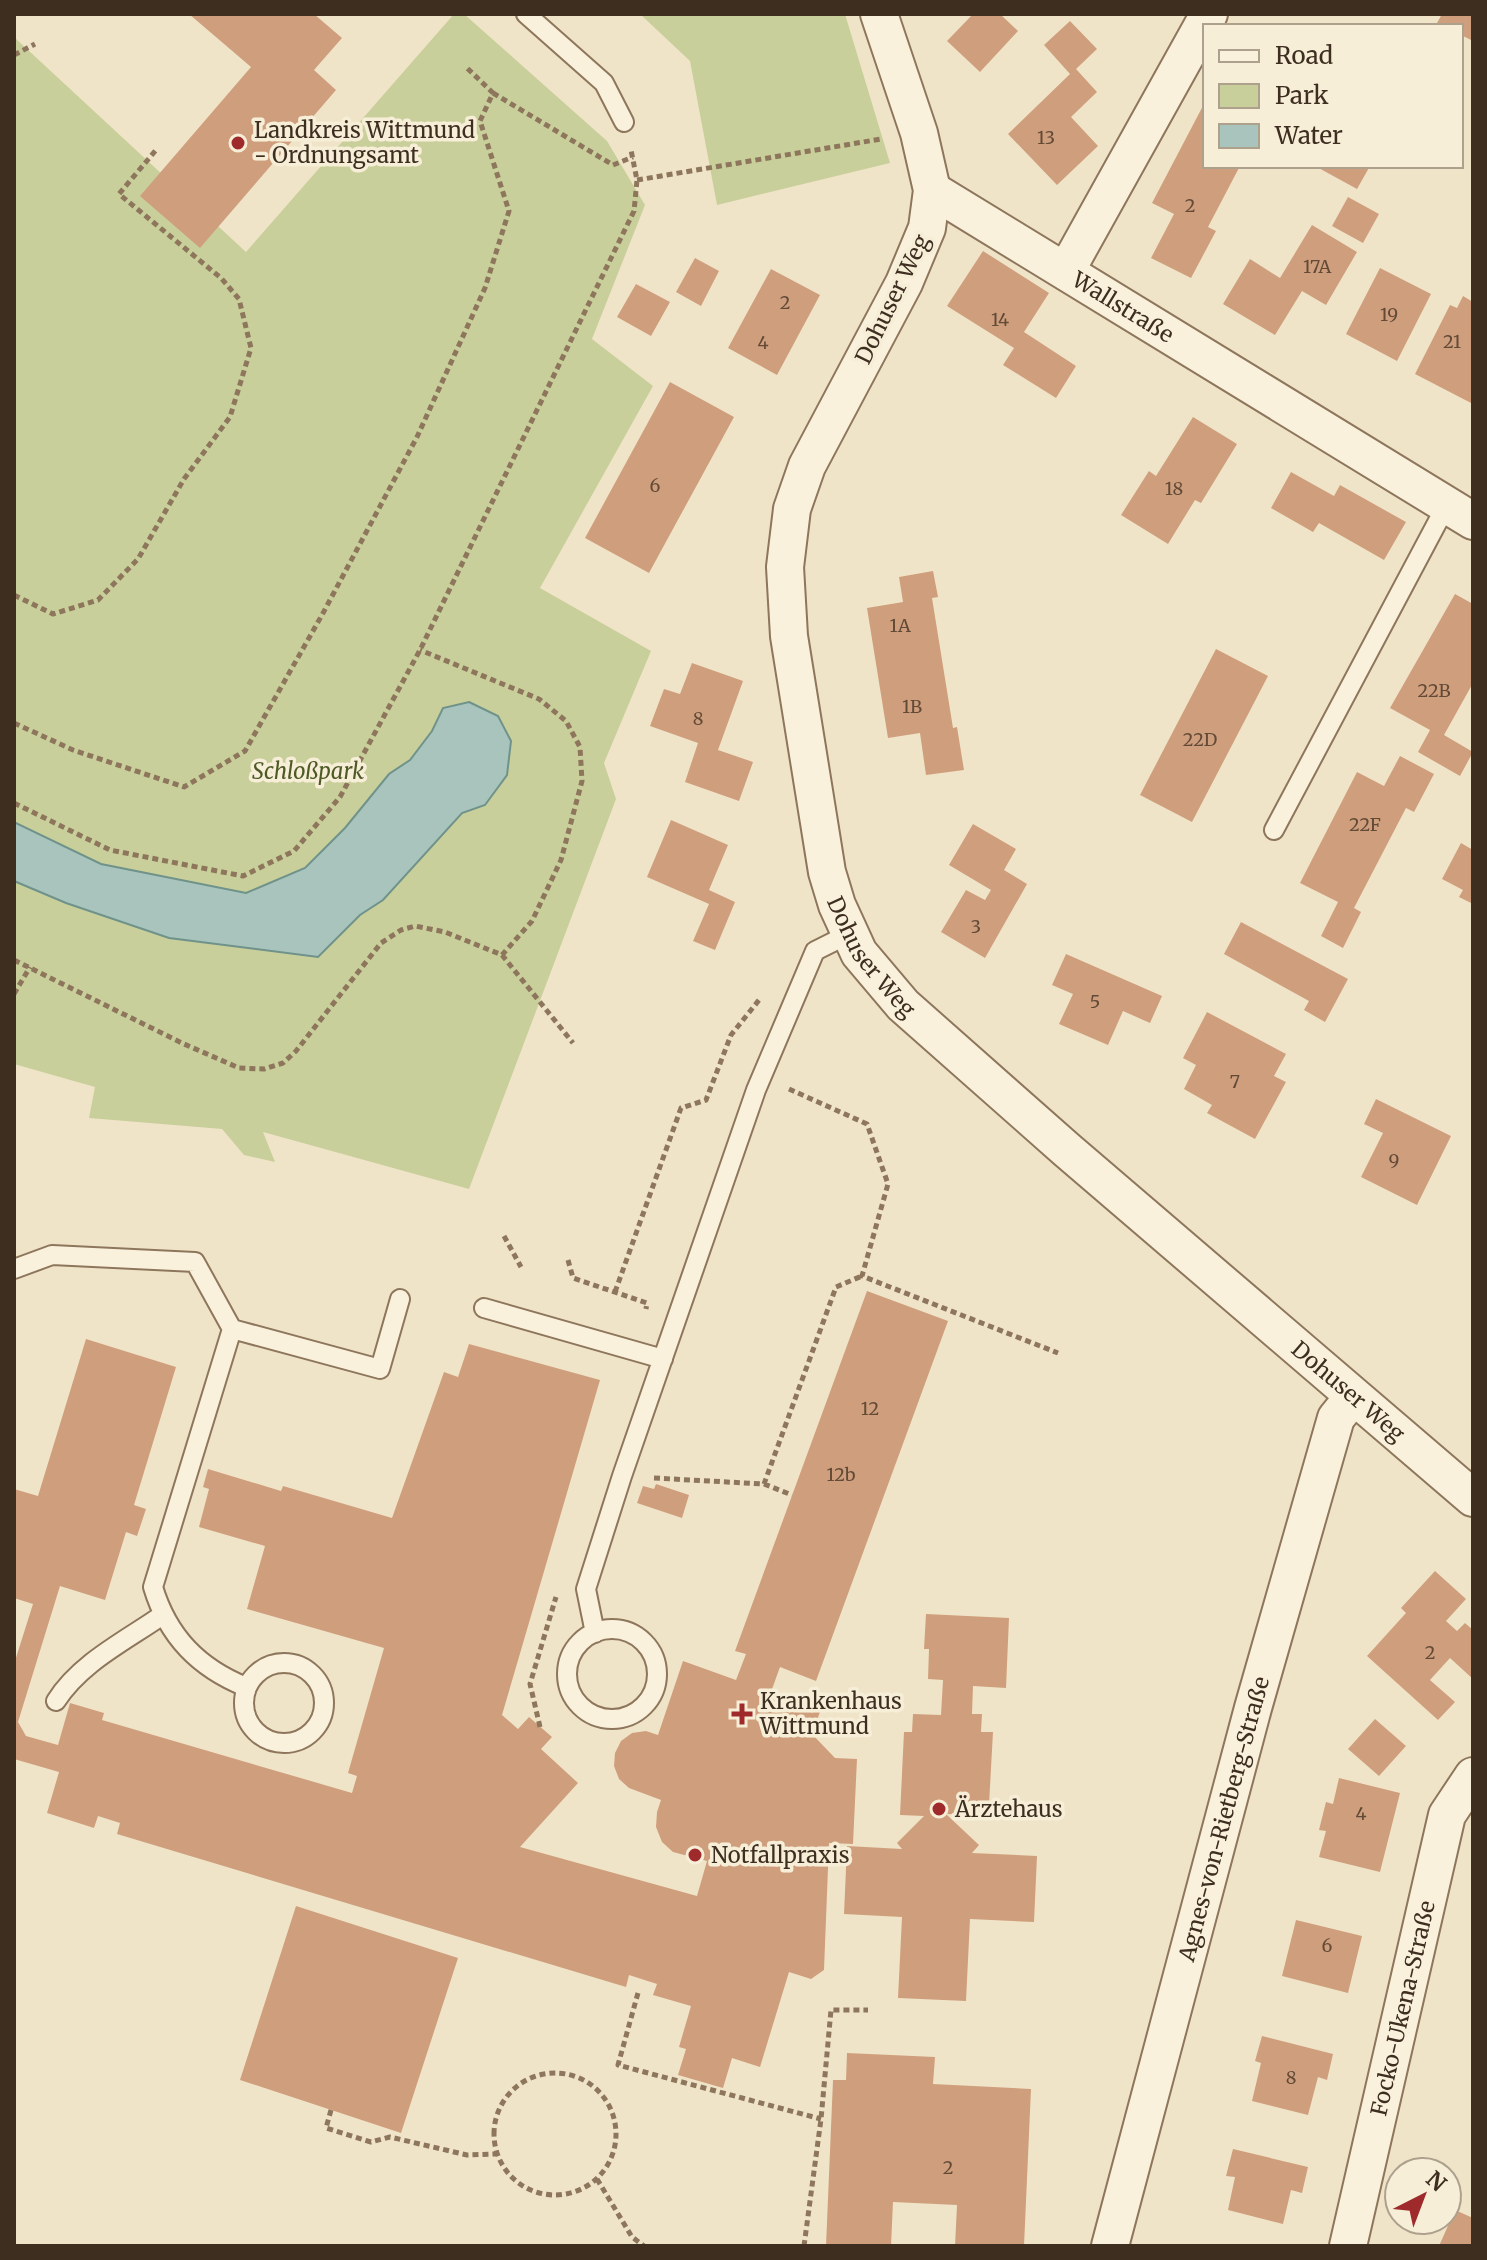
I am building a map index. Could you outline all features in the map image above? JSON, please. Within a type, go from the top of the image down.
[{"type":"street","points":[[879,14],[919,133],[932,190]]},
{"type":"street","points":[[1066,271],[1203,25]]},
{"type":"street","name":"Wallstraße","points":[[932,190],[1459,513]]},
{"type":"street","name":"Dohuser Weg","points":[[932,190],[927,228],[904,283],[807,466],[792,509],[785,567],[789,636],[827,872],[837,905],[849,934],[871,970],[913,1015],[1473,1498]]},
{"type":"street","name":"Agnes-von-Rietberg-Straße","points":[[1110,2246],[1249,1722],[1327,1449],[1336,1418],[1353,1397]]},
{"type":"street","name":"Focko-Ukena-Straße","points":[[1348,2246],[1447,1815],[1473,1776]]},
{"type":"lane","points":[[526,14],[604,83],[624,122]]},
{"type":"lane","points":[[1274,830],[1459,513]]},
{"type":"lane","points":[[595,1633],[586,1589],[756,1090],[815,951],[849,934]]},
{"type":"lane","points":[[14,1269],[52,1255],[195,1262],[232,1329],[153,1587],[161,1616],[204,1666],[246,1687]]},
{"type":"lane","points":[[232,1329],[380,1369],[400,1299]]},
{"type":"lane","points":[[484,1308],[663,1359]]},
{"type":"lane","points":[[56,1701],[66,1685],[90,1665],[161,1616]]},
{"type":"lane","points":[[611,1629],[626,1631],[640,1639],[651,1651],[657,1680],[653,1695],[643,1708],[629,1716],[616,1719],[589,1712],[578,1704],[571,1692],[568,1678],[574,1651],[583,1640],[595,1633],[611,1629]]},
{"type":"lane","points":[[275,1664],[300,1666],[311,1673],[324,1695],[320,1721],[301,1740],[287,1744],[273,1743],[260,1737],[250,1727],[244,1714],[246,1687],[253,1676],[275,1664]]},
{"type":"path","points":[[14,55],[35,44]]},
{"type":"path","points":[[465,66],[493,93],[613,165],[633,157]]},
{"type":"path","points":[[14,723],[73,750],[184,787],[245,751],[417,437],[485,288],[509,211],[480,121],[493,93]]},
{"type":"path","points":[[14,803],[110,850],[243,876],[294,851],[340,797],[420,650],[634,211],[637,180],[624,122]]},
{"type":"path","points":[[637,180],[919,133]]},
{"type":"path","points":[[14,595],[53,614],[98,600],[138,559],[184,479],[230,417],[251,348],[239,299],[221,278],[119,194],[156,150]]},
{"type":"path","points":[[420,650],[539,699],[566,721],[580,747],[582,781],[561,860],[532,921],[502,955]]},
{"type":"path","points":[[14,960],[239,1068],[264,1069],[283,1063],[296,1051],[381,943],[401,930],[415,926],[445,932],[502,955],[573,1043]]},
{"type":"path","points":[[14,994],[30,967]]},
{"type":"path","points":[[615,1292],[681,1108],[706,1100],[731,1035],[767,990]]},
{"type":"path","points":[[756,1090],[790,1089],[867,1124],[888,1184],[862,1276]]},
{"type":"path","points":[[504,1236],[521,1267]]},
{"type":"path","points":[[568,1260],[573,1278],[647,1303]]},
{"type":"path","points":[[764,1484],[836,1287],[862,1276],[1058,1353]]},
{"type":"path","points":[[622,1476],[764,1484],[792,1495]]},
{"type":"path","points":[[638,1993],[618,2065],[821,2119]]},
{"type":"path","points":[[804,2246],[821,2119],[831,2010],[868,2010]]},
{"type":"path","points":[[557,2072],[580,2078],[600,2092],[613,2112],[617,2135],[611,2159],[597,2179],[576,2192],[552,2196],[528,2190],[508,2174],[496,2154],[493,2130],[499,2107],[513,2088],[534,2076],[557,2072]]},
{"type":"path","points":[[331,2110],[326,2128],[371,2142],[390,2137],[467,2155],[496,2154]]},
{"type":"path","points":[[597,2179],[632,2237],[644,2246]]},
{"type":"green space","name":"Schloßpark","points":[[454,14],[464,14],[607,141],[645,205],[592,339],[653,386],[540,588],[651,651],[604,763],[616,799],[469,1189],[263,1132],[275,1162],[244,1155],[222,1129],[89,1118],[95,1087],[14,1064],[14,37],[246,252]]},
{"type":"green space","points":[[640,14],[845,14],[890,163],[717,205],[690,61]]},
{"type":"water","points":[[469,702],[498,716],[511,741],[507,775],[485,805],[462,813],[383,900],[360,915],[318,957],[169,938],[66,903],[14,881],[14,822],[101,864],[246,893],[305,868],[345,828],[389,774],[410,760],[432,731],[443,708]]},
{"type":"building","name":"Landkreis Wittmund - Ordnungsamt","points":[[189,14],[314,14],[342,38],[314,70],[336,90],[200,248],[140,196],[251,67]]},
{"type":"building","points":[[973,14],[1000,14],[1018,31],[980,72],[947,41]]},
{"type":"building","points":[[1442,14],[1473,14],[1473,41],[1463,36],[1463,24],[1437,23]]},
{"type":"building","points":[[1070,21],[1097,49],[1076,69],[1097,92],[1071,117],[1098,146],[1057,185],[1008,134],[1070,74],[1044,45]]},
{"type":"building","points":[[1203,106],[1203,168],[1239,168],[1208,227],[1216,231],[1191,278],[1151,258],[1174,214],[1152,203]]},
{"type":"building","points":[[1319,168],[1369,168],[1357,189]]},
{"type":"building","points":[[1348,197],[1379,214],[1363,243],[1332,226]]},
{"type":"building","points":[[1312,225],[1357,252],[1326,305],[1302,291],[1275,335],[1223,304],[1250,259],[1280,278]]},
{"type":"building","points":[[983,251],[1049,293],[1024,332],[1076,366],[1056,398],[1003,365],[1014,348],[947,306]]},
{"type":"building","points":[[695,258],[719,271],[701,306],[676,292]]},
{"type":"building","points":[[1380,268],[1431,294],[1397,361],[1346,334]]},
{"type":"building","points":[[771,269],[820,295],[777,375],[728,348]]},
{"type":"building","points":[[636,284],[670,302],[651,336],[617,317]]},
{"type":"building","points":[[1463,296],[1473,302],[1473,404],[1415,374],[1450,305],[1457,308]]},
{"type":"building","points":[[670,382],[734,417],[649,573],[585,538]]},
{"type":"building","points":[[1193,417],[1237,444],[1201,503],[1195,500],[1168,544],[1121,515],[1149,471],[1156,476]]},
{"type":"building","points":[[1291,472],[1334,496],[1340,485],[1406,522],[1384,560],[1319,523],[1313,532],[1271,508]]},
{"type":"building","points":[[933,571],[938,597],[932,598],[953,728],[957,727],[964,770],[926,775],[920,733],[888,738],[867,608],[903,602],[899,577]]},
{"type":"building","points":[[1455,594],[1473,604],[1473,683],[1444,735],[1473,752],[1460,776],[1418,752],[1430,730],[1390,708]]},
{"type":"building","points":[[1216,649],[1268,676],[1192,822],[1140,795]]},
{"type":"building","points":[[692,663],[743,681],[718,750],[753,762],[739,801],[685,782],[698,743],[650,726],[664,689],[680,694]]},
{"type":"building","points":[[1400,756],[1434,774],[1414,812],[1406,808],[1354,908],[1361,912],[1343,948],[1321,936],[1338,902],[1300,883],[1357,772],[1384,786]]},
{"type":"building","points":[[671,820],[728,845],[709,890],[735,902],[715,950],[693,941],[709,904],[647,877]]},
{"type":"building","points":[[973,824],[1016,849],[1004,870],[1027,884],[985,958],[941,932],[966,890],[985,900],[991,890],[949,865]]},
{"type":"building","points":[[1461,843],[1473,850],[1473,904],[1459,897],[1463,890],[1442,879]]},
{"type":"building","points":[[1241,922],[1348,979],[1325,1022],[1304,1010],[1309,1001],[1224,954]]},
{"type":"building","points":[[1066,954],[1162,996],[1150,1023],[1123,1011],[1108,1045],[1059,1024],[1073,994],[1052,985]]},
{"type":"building","points":[[1207,1012],[1286,1054],[1274,1076],[1286,1082],[1255,1139],[1207,1113],[1212,1105],[1184,1089],[1196,1065],[1183,1058]]},
{"type":"building","points":[[1376,1099],[1451,1136],[1417,1205],[1361,1177],[1383,1133],[1364,1124]]},
{"type":"building","name":"Krankenhaus Wittmund","points":[[867,1291],[948,1321],[816,1681],[780,1667],[771,1692],[821,1709],[812,1734],[835,1758],[857,1759],[853,1844],[829,1843],[824,1970],[811,1979],[789,1972],[760,2067],[732,2058],[723,2088],[678,2075],[686,2049],[679,2047],[691,2006],[653,1995],[657,1984],[629,1975],[626,1987],[117,1834],[120,1823],[98,1816],[94,1828],[47,1813],[59,1772],[14,1759],[14,1664],[33,1604],[14,1598],[14,1489],[38,1496],[86,1339],[176,1367],[134,1505],[146,1509],[137,1536],[126,1532],[105,1600],[60,1586],[18,1722],[26,1736],[58,1745],[70,1703],[104,1713],[102,1720],[352,1793],[357,1776],[348,1773],[384,1648],[247,1609],[265,1546],[199,1527],[209,1489],[203,1487],[208,1469],[281,1491],[283,1486],[392,1518],[444,1372],[458,1377],[469,1344],[600,1380],[502,1715],[518,1729],[529,1717],[552,1737],[541,1749],[578,1783],[520,1847],[697,1896],[707,1861],[673,1852],[662,1842],[656,1827],[661,1800],[629,1788],[619,1779],[614,1766],[615,1753],[621,1741],[632,1733],[646,1731],[658,1735],[683,1661],[736,1680],[746,1654],[735,1651]]},
{"type":"building","points":[[656,1484],[689,1495],[682,1518],[637,1503],[643,1486],[654,1489]]},
{"type":"building","points":[[1435,1571],[1466,1599],[1446,1621],[1457,1631],[1465,1623],[1473,1630],[1473,1679],[1450,1658],[1430,1680],[1455,1702],[1438,1720],[1367,1656],[1406,1613],[1401,1608]]},
{"type":"building","name":"Ärztehaus","points":[[926,1614],[1009,1618],[1006,1688],[973,1686],[972,1714],[982,1714],[981,1732],[993,1732],[989,1805],[978,1805],[977,1815],[946,1814],[979,1845],[972,1853],[1037,1856],[1034,1922],[970,1919],[966,2001],[898,1998],[902,1917],[844,1914],[847,1846],[902,1849],[897,1843],[924,1816],[900,1815],[904,1732],[912,1732],[913,1714],[941,1715],[943,1680],[928,1679],[929,1649],[924,1649]]},
{"type":"building","points":[[1375,1719],[1406,1746],[1379,1776],[1348,1749]]},
{"type":"building","points":[[1339,1778],[1400,1793],[1380,1872],[1319,1857],[1326,1831],[1319,1830],[1326,1802],[1333,1804]]},
{"type":"building","points":[[296,1906],[458,1958],[401,2133],[240,2080]]},
{"type":"building","points":[[1296,1920],[1362,1936],[1348,1993],[1282,1976]]},
{"type":"building","points":[[1262,2036],[1333,2054],[1327,2080],[1318,2077],[1308,2115],[1252,2101],[1261,2063],[1255,2061]]},
{"type":"building","points":[[847,2053],[935,2057],[933,2084],[1031,2089],[1024,2246],[955,2246],[957,2205],[893,2202],[891,2246],[826,2246],[833,2080],[846,2080]]},
{"type":"building","points":[[1233,2149],[1308,2167],[1302,2193],[1291,2190],[1283,2224],[1228,2210],[1235,2177],[1226,2176]]},
{"type":"building","points":[[1463,2214],[1473,2218],[1473,2246],[1439,2246],[1443,2236],[1463,2236]]},
{"type":"place","name":"Landkreis Wittmund - Ordnungsamt","points":[[238,143]]},
{"type":"place","name":"Krankenhaus Wittmund","points":[[742,1714]]},
{"type":"place","name":"Ärztehaus","points":[[939,1809]]},
{"type":"place","name":"Notfallpraxis","points":[[695,1855]]}]
